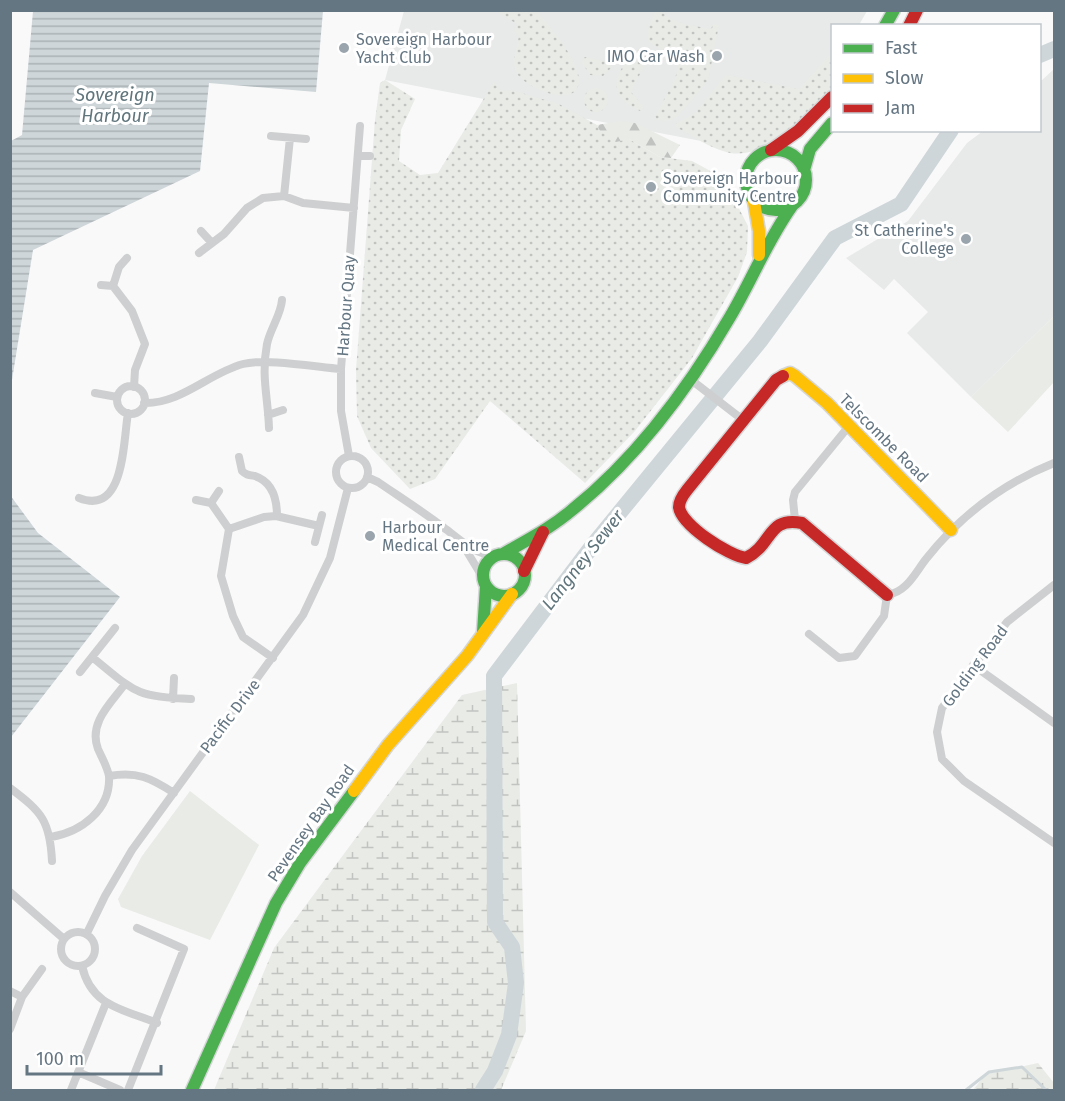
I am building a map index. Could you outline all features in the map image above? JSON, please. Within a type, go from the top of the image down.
[{"type":"main road","points":[[886,24],[894,10]]},
{"type":"main road","points":[[910,24],[918,10]]},
{"type":"main road","points":[[759,257],[754,202],[746,189],[746,173],[754,159],[798,131],[831,98]]},
{"type":"main road","points":[[483,632],[486,565],[499,555],[543,532],[602,484],[656,424],[690,379],[731,315],[774,228],[802,196],[805,187],[804,170],[810,149],[831,124]]},
{"type":"main road","points":[[771,150],[792,155],[804,170]]},
{"type":"main road","points":[[754,202],[771,210],[792,206]]},
{"type":"main road","name":"Telscombe Road","points":[[743,420],[776,380],[790,373],[819,396],[951,530]]},
{"type":"main road","points":[[743,420],[679,502],[679,510],[686,520],[730,555],[744,559],[752,555],[781,522],[795,520],[802,523],[877,589],[887,595]]},
{"type":"main road","points":[[485,582],[498,595],[512,594],[522,585],[524,571],[543,532]]},
{"type":"main road","points":[[499,555],[519,561],[524,571]]},
{"type":"main road","name":"Pevensey Bay Road","points":[[192,1090],[276,903],[300,863],[388,745],[467,656],[512,594]]},
{"type":"street","name":"Harbour Quay","points":[[349,456],[340,411],[341,369],[360,126]]},
{"type":"street","points":[[271,136],[306,139]]},
{"type":"street","points":[[284,196],[290,138]]},
{"type":"street","points":[[358,156],[370,156]]},
{"type":"street","points":[[199,253],[252,204],[263,198],[284,196],[303,203],[354,208]]},
{"type":"street","points":[[201,231],[212,243]]},
{"type":"street","points":[[113,286],[118,267],[127,258]]},
{"type":"street","points":[[101,285],[113,286],[132,311],[145,344],[135,370],[134,387]]},
{"type":"street","points":[[269,428],[264,389],[265,363],[267,344],[282,300]]},
{"type":"street","points":[[278,313],[289,318]]},
{"type":"street","points":[[144,403],[162,402],[242,364],[265,363],[341,369]]},
{"type":"street","points":[[690,379],[743,420]]},
{"type":"street","points":[[134,387],[142,392],[144,403],[139,411],[128,413],[119,407],[117,397],[123,389],[134,387]]},
{"type":"street","points":[[95,393],[117,397]]},
{"type":"street","points":[[268,415],[283,410]]},
{"type":"street","points":[[79,498],[87,501],[101,500],[114,489],[128,413]]},
{"type":"street","points":[[795,520],[793,500],[795,492],[849,426]]},
{"type":"street","points":[[349,456],[364,461],[367,477],[360,486],[348,488],[340,483],[336,469],[340,461],[349,456]]},
{"type":"street","points":[[238,457],[242,471],[258,477],[271,489],[277,505],[277,516]]},
{"type":"street","points":[[809,634],[839,658],[855,656],[884,616],[887,595],[905,587],[951,530],[994,495],[1054,463]]},
{"type":"street","points":[[367,477],[378,482],[446,529],[462,545],[485,582]]},
{"type":"street","name":"Pacific Drive","points":[[87,933],[105,896],[132,850],[273,658],[310,603],[330,558],[348,488]]},
{"type":"street","points":[[211,503],[219,491]]},
{"type":"street","points":[[196,500],[211,503],[229,529],[221,576],[233,616],[243,636],[273,658]]},
{"type":"street","points":[[315,542],[322,515]]},
{"type":"street","points":[[229,529],[264,517],[277,516],[319,526]]},
{"type":"street","points":[[462,545],[481,555],[499,555]]},
{"type":"street","name":"Golding Road","points":[[1054,585],[1007,622],[942,708],[937,732],[942,759],[964,781],[1054,843]]},
{"type":"street","points":[[80,672],[115,628]]},
{"type":"street","points":[[92,657],[140,694],[191,699]]},
{"type":"street","points":[[973,665],[1054,723]]},
{"type":"street","points":[[173,699],[174,678]]},
{"type":"street","points":[[51,837],[72,832],[96,813],[106,798],[109,776],[106,762],[98,748],[96,728],[102,714],[125,684]]},
{"type":"street","points":[[109,776],[138,773],[152,778],[174,793]]},
{"type":"street","points":[[10,788],[40,812],[51,837],[52,861]]},
{"type":"street","points":[[10,892],[64,939]]},
{"type":"street","points":[[128,1090],[157,1023],[184,949],[137,928]]},
{"type":"street","points":[[74,932],[87,933],[92,938],[96,951],[93,957],[82,966],[66,961],[61,950],[64,939],[74,932]]},
{"type":"street","points":[[82,966],[89,988],[106,1003],[157,1023]]},
{"type":"street","points":[[10,1029],[22,997],[42,969]]},
{"type":"street","points":[[10,991],[22,997]]},
{"type":"street","points":[[71,1090],[106,1003]]},
{"type":"street","points":[[78,1072],[120,1090]]},
{"type":"shaded area","points":[[404,11],[867,11],[860,24],[831,24],[831,58],[806,89],[727,146],[385,80]]},
{"type":"shaded area","name":"St Catherine's College","points":[[1054,69],[1054,316],[971,397],[907,333],[928,312],[894,279],[884,290],[846,258],[908,221],[967,143],[982,132],[1041,132],[1041,81]]},
{"type":"green space","points":[[496,11],[537,11],[575,65],[579,82],[576,90],[569,94],[550,94],[539,90],[521,78],[514,64],[519,36],[514,30],[517,24]]},
{"type":"green space","points":[[655,11],[661,11],[678,22],[691,25],[711,29],[713,24],[719,25],[708,81],[677,117],[668,121],[657,120],[655,116],[675,79],[678,66],[671,57],[649,41],[647,35],[649,25]]},
{"type":"green space","points":[[640,48],[648,58],[631,92],[644,107],[640,111],[621,98],[617,81],[623,66]]},
{"type":"green space","points":[[831,53],[831,89],[800,122],[774,142],[760,149],[745,153],[730,153],[709,145],[676,127],[676,124],[695,113],[726,75],[799,89]]},
{"type":"green space","points":[[585,57],[610,62],[612,67],[603,76],[590,75],[581,61]]},
{"type":"green space","points":[[385,80],[415,99],[401,130],[399,161],[420,175],[438,173],[494,82],[499,90],[515,91],[559,104],[597,125],[600,131],[629,139],[660,157],[692,161],[716,174],[732,195],[748,226],[747,252],[738,277],[692,358],[635,431],[585,483],[490,401],[435,479],[410,489],[371,448],[357,416],[356,370],[375,120],[380,83]]},
{"type":"green space","points":[[596,88],[605,91],[608,100],[605,109],[596,112],[587,109],[584,100],[587,91]]},
{"type":"green space","points":[[620,121],[635,123],[680,145],[671,158],[660,157],[629,139],[616,142],[600,131],[597,125]]},
{"type":"green space","points":[[1054,316],[1054,382],[1008,432],[971,397]]},
{"type":"green space","points":[[517,683],[526,1031],[501,1090],[214,1090],[274,948],[462,695]]},
{"type":"green space","points":[[190,791],[259,845],[210,940],[121,907],[118,899],[142,856]]},
{"type":"green space","points":[[1038,1063],[1054,1083],[1054,1090],[973,1090],[986,1074]]},
{"type":"water","name":"Sovereign Harbour","points":[[33,11],[323,11],[316,92],[209,83],[200,171],[33,250],[11,386],[11,141],[22,135]]},
{"type":"water","points":[[10,495],[38,533],[120,597],[11,737]]},
{"type":"waterway","name":"Langney Sewer","points":[[1041,55],[1054,49]]},
{"type":"waterway","name":"Langney Sewer","points":[[483,1090],[495,1071],[509,1035],[516,983],[512,947],[495,922],[494,676],[593,545],[760,341],[835,238],[901,204],[950,132]]},
{"type":"waterway","points":[[966,1090],[989,1072],[1022,1067],[1046,1090]]},
{"type":"traffic: fast","points":[[886,24],[894,10]]},
{"type":"traffic: fast","points":[[804,170],[810,149],[831,124]]},
{"type":"traffic: fast","points":[[770,150],[782,150],[793,155],[801,163],[806,180],[804,192],[793,205],[782,210],[770,210],[759,205],[751,197],[746,186],[746,174],[751,163],[759,155],[770,150]]},
{"type":"traffic: fast","points":[[503,554],[547,528],[596,490],[660,421],[714,344],[792,206]]},
{"type":"traffic: fast","points":[[504,554],[519,560],[525,575],[519,590],[504,596],[489,590],[483,575],[489,560],[504,554]]},
{"type":"traffic: fast","points":[[483,632],[486,586]]},
{"type":"traffic: fast","points":[[192,1090],[276,903],[300,863],[354,791]]},
{"type":"traffic: slow","points":[[754,202],[759,231],[759,255]]},
{"type":"traffic: slow","points":[[783,376],[790,373],[795,376],[827,403],[951,530]]},
{"type":"traffic: slow","points":[[354,791],[388,745],[467,656],[512,594]]},
{"type":"traffic: jam","points":[[910,24],[917,10]]},
{"type":"traffic: jam","points":[[771,150],[798,131],[831,98]]},
{"type":"traffic: jam","points":[[783,376],[776,380],[686,492],[679,505],[682,514],[697,531],[718,546],[746,558],[755,552],[782,524],[802,523],[887,595]]},
{"type":"traffic: jam","points":[[524,571],[543,532]]},
{"type":"place","name":"Sovereign Harbour Yacht Club","points":[[344,48]]},
{"type":"place","name":"IMO Car Wash","points":[[717,56]]},
{"type":"place","name":"Sovereign Harbour Community Centre","points":[[651,187]]},
{"type":"place","name":"St Catherine's College","points":[[966,239]]},
{"type":"place","name":"Harbour Medical Centre","points":[[370,536]]}]
